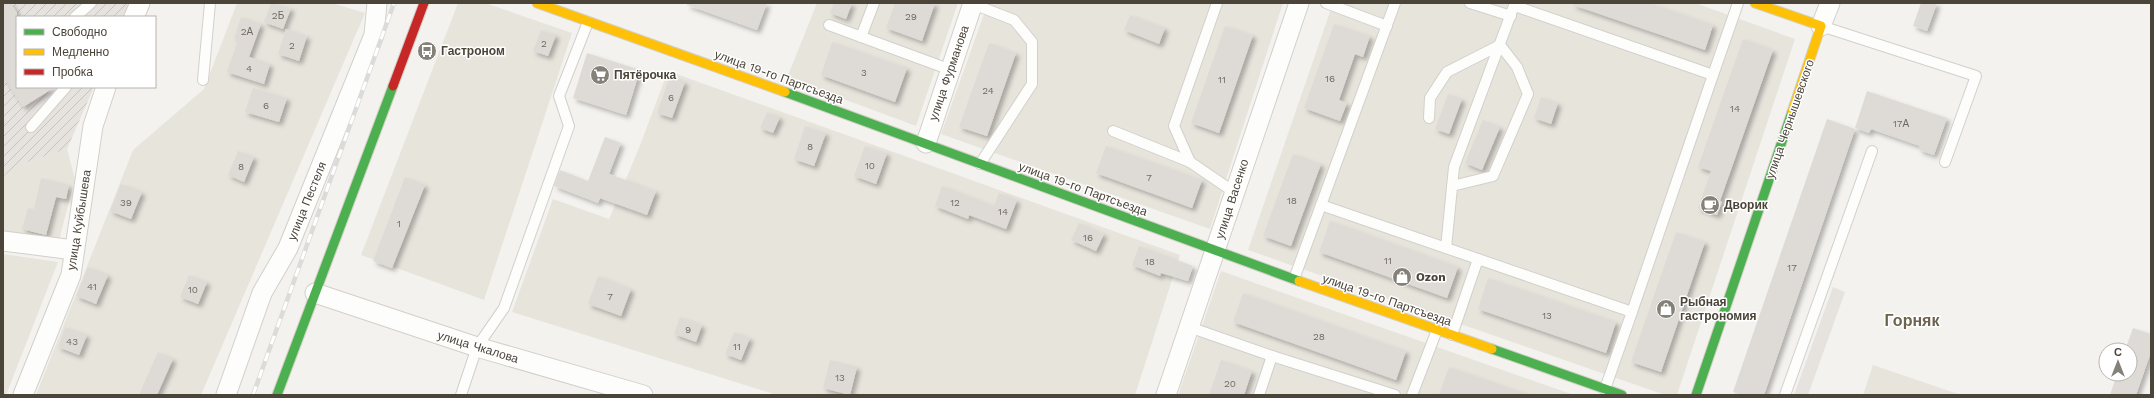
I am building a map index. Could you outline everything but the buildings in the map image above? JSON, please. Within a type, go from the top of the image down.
[{"type":"street","points":[[134,16],[140,3]]},
{"type":"street","name":"улица Пестеля","points":[[226,395],[262,293],[288,248],[374,35],[376,3]]},
{"type":"street","points":[[277,395],[424,3]]},
{"type":"street","name":"улица 19-го Партсъезда","points":[[537,3],[926,143],[1294,280],[1622,395]]},
{"type":"street","name":"улица Васенко","points":[[1166,395],[1299,3]]},
{"type":"street","points":[[1755,3],[1821,26]]},
{"type":"street","name":"улица Чернышевского","points":[[1696,395],[1830,3]]},
{"type":"street","name":"улица Фурманова","points":[[926,143],[973,4]]},
{"type":"street","name":"улица Куйбышева","points":[[23,395],[71,275],[93,126],[106,88]]},
{"type":"street","points":[[3,241],[74,250]]},
{"type":"street","name":"улица Чкалова","points":[[315,293],[477,347],[644,395]]},
{"type":"lane","points":[[76,16],[91,3]]},
{"type":"lane","points":[[202,80],[210,3]]},
{"type":"lane","points":[[861,37],[874,3]]},
{"type":"lane","points":[[1190,162],[1174,126],[1218,3]]},
{"type":"lane","points":[[1326,3],[1387,26]]},
{"type":"lane","points":[[1294,280],[1395,3]]},
{"type":"lane","points":[[1470,3],[1511,16]]},
{"type":"lane","points":[[1605,389],[1738,3]]},
{"type":"lane","points":[[973,4],[1014,20],[1032,42],[1032,84],[980,164]]},
{"type":"lane","points":[[1446,248],[1454,167],[1515,5],[1713,76]]},
{"type":"lane","points":[[462,395],[477,347],[504,308],[569,126],[559,96],[588,22]]},
{"type":"lane","points":[[829,25],[951,70]]},
{"type":"lane","points":[[1821,26],[1976,76],[1945,162]]},
{"type":"lane","points":[[1429,118],[1430,98],[1447,72],[1500,45]]},
{"type":"lane","points":[[1452,186],[1493,176],[1528,94],[1517,67],[1500,45]]},
{"type":"lane","points":[[32,127],[65,88]]},
{"type":"lane","points":[[1113,131],[1190,162],[1234,192]]},
{"type":"lane","points":[[1785,395],[1872,151]]},
{"type":"lane","points":[[1321,205],[1632,312]]},
{"type":"lane","points":[[1452,335],[1478,259]]},
{"type":"lane","points":[[1189,327],[1272,356],[1395,395]]},
{"type":"lane","points":[[1412,395],[1437,330]]},
{"type":"lane","points":[[1259,395],[1272,356]]},
{"type":"shaded area","points":[[3,3],[130,3],[124,16],[16,16],[16,88],[94,88],[67,149],[15,166],[3,177]]},
{"type":"shaded area","points":[[237,3],[332,3],[365,13],[201,395],[36,395],[133,150],[204,89]]},
{"type":"shaded area","points":[[458,3],[485,3],[572,33],[484,300],[361,255]]},
{"type":"shaded area","points":[[817,3],[958,3],[916,126],[787,78]]},
{"type":"shaded area","points":[[988,3],[1283,3],[1210,229],[941,134]]},
{"type":"shaded area","points":[[1333,3],[1695,3],[1795,39],[1677,395],[1665,395],[1248,250]]},
{"type":"shaded area","points":[[668,71],[1180,255],[1135,395],[777,395],[512,312],[553,199],[609,219],[639,148]]},
{"type":"shaded area","points":[[67,149],[75,179],[59,240],[3,231],[3,177],[14,166]]},
{"type":"shaded area","points":[[3,254],[58,262],[6,395],[3,395]]},
{"type":"shaded area","points":[[1221,271],[1574,395],[1178,395]]},
{"type":"shaded area","points":[[1833,287],[1845,292],[1808,395],[1794,395]]},
{"type":"shaded area","points":[[1873,365],[1961,395],[1863,395]]},
{"type":"railway","points":[[253,395],[394,3]]},
{"type":"traffic: fast","points":[[277,395],[393,86]]},
{"type":"traffic: fast","points":[[785,92],[1299,281]]},
{"type":"traffic: fast","points":[[1696,395],[1792,112]]},
{"type":"traffic: fast","points":[[1492,349],[1622,395]]},
{"type":"traffic: slow","points":[[537,3],[785,92]]},
{"type":"traffic: slow","points":[[1755,3],[1821,26],[1792,112]]},
{"type":"traffic: slow","points":[[1299,281],[1492,349]]},
{"type":"traffic: jam","points":[[393,86],[424,3]]},
{"type":"place","name":"Гастроном","points":[[427,51]]},
{"type":"place","name":"Пятёрочка","points":[[600,75]]},
{"type":"place","name":"Дворик","points":[[1710,205]]},
{"type":"place","name":"Ozon","points":[[1402,277]]},
{"type":"place","name":"Рыбная гастрономия","points":[[1666,309]]},
{"type":"district","name":"Горняк","points":[[1912,320]]}]
